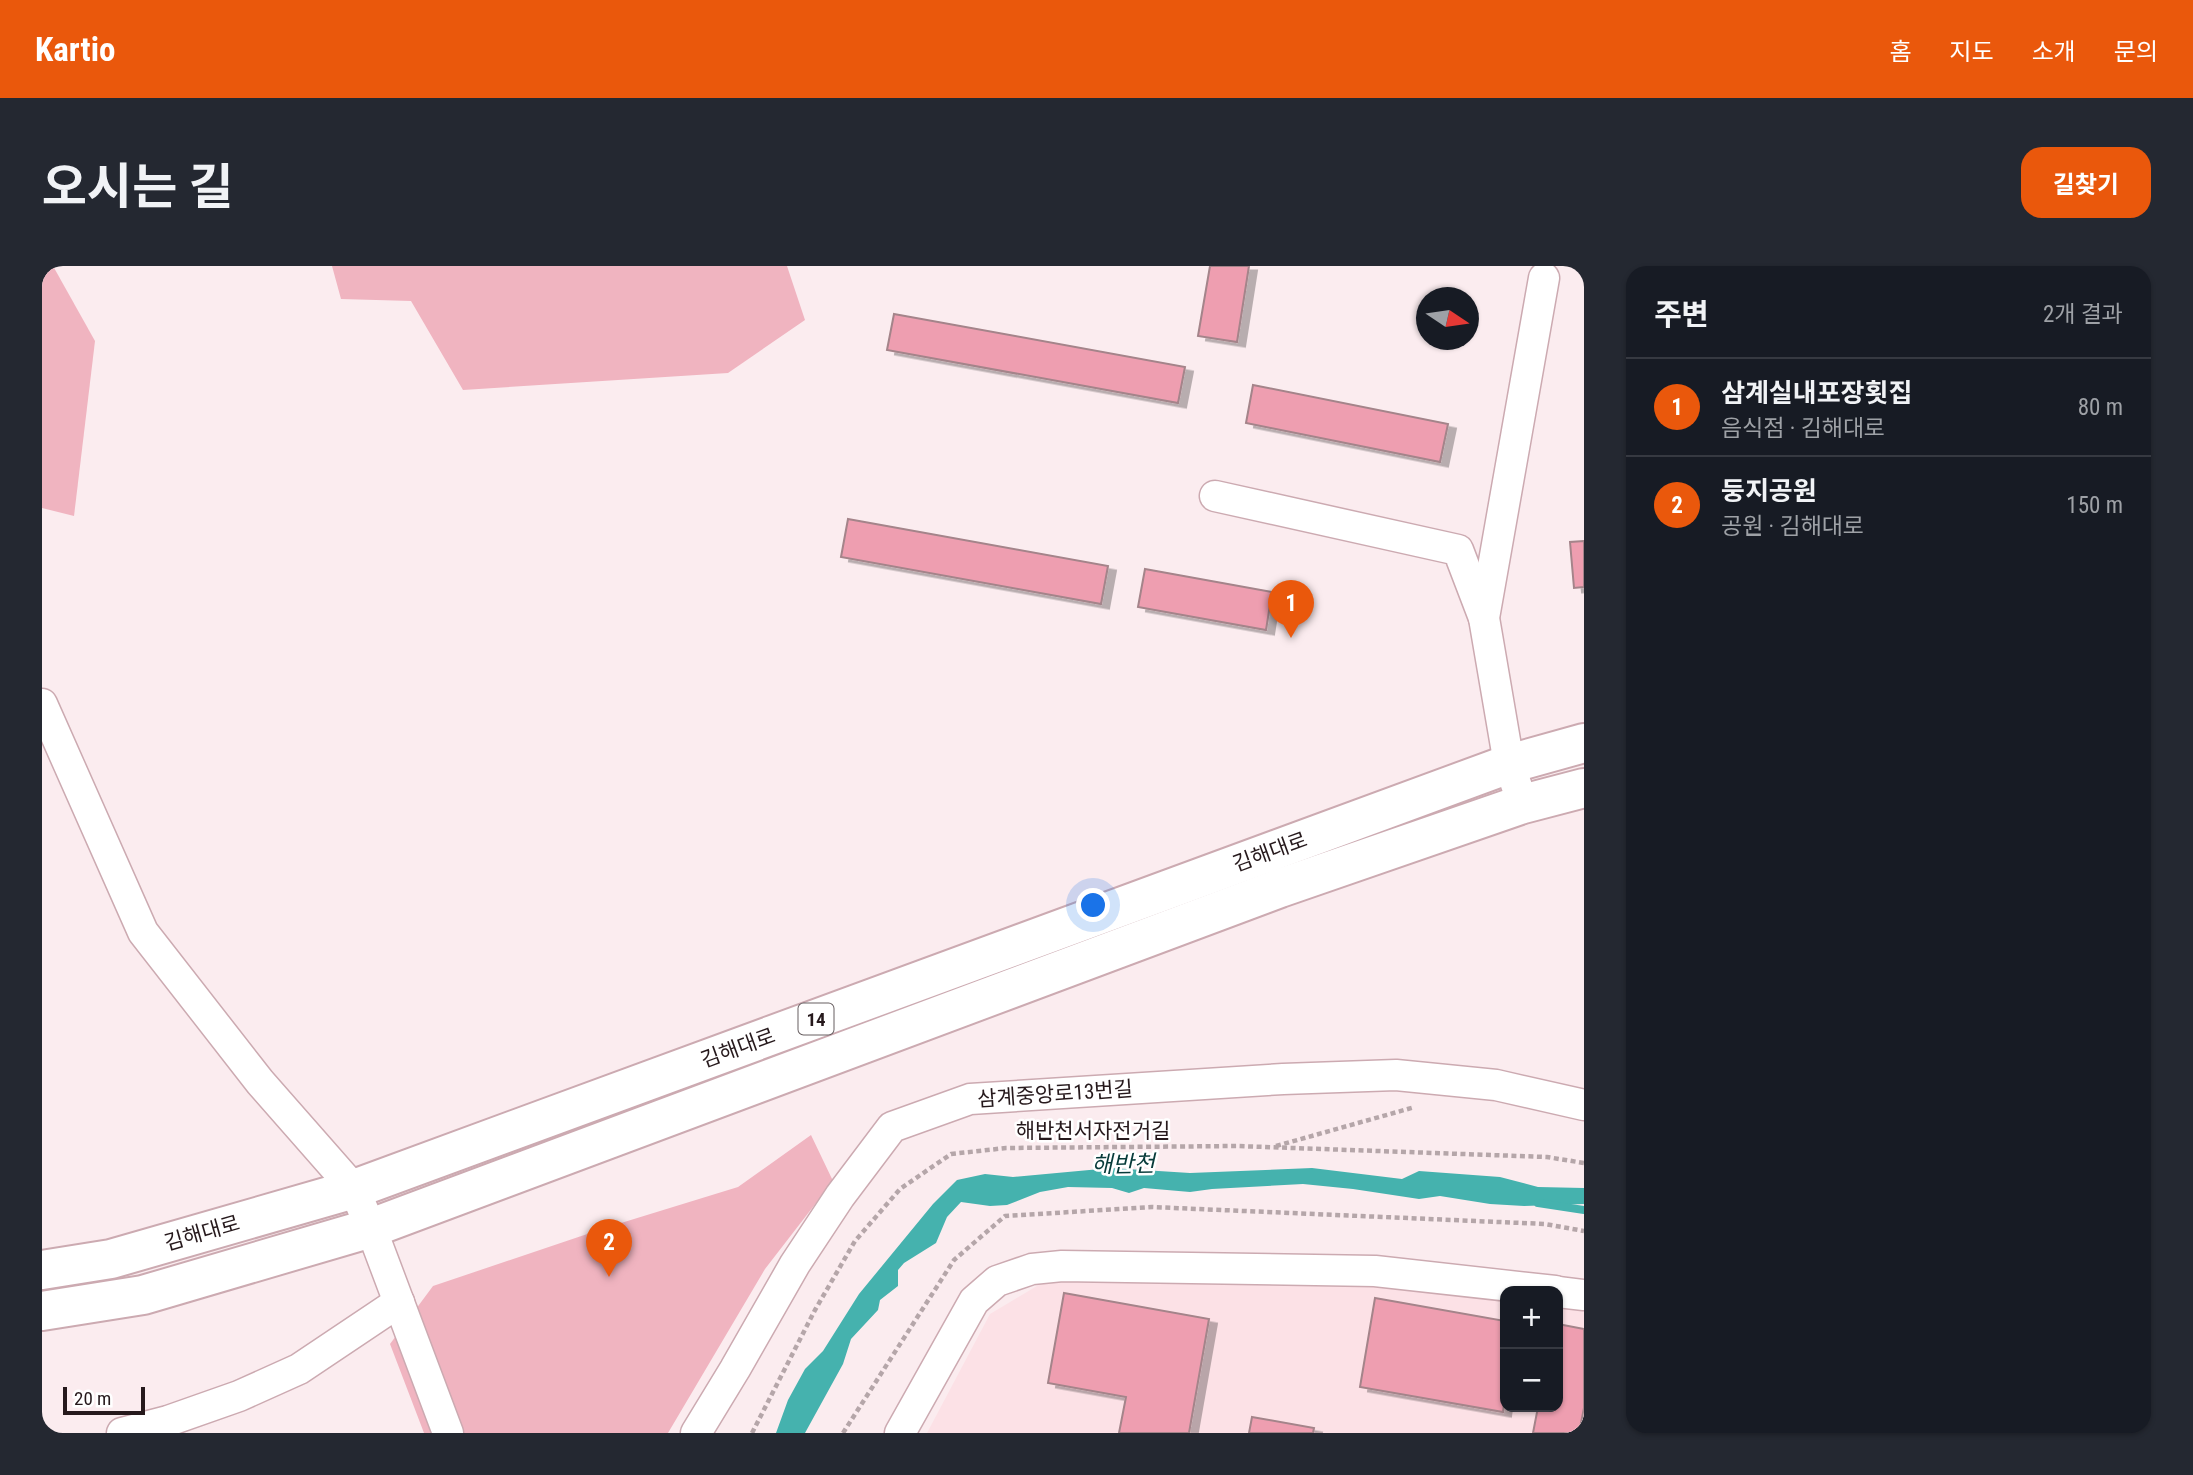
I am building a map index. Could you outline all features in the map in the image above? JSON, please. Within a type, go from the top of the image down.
[{"type":"main road","name":"김해대로","points":[[42,1270],[111,1259],[354,1189],[1509,764],[1584,743]]},
{"type":"main road","name":"김해대로","points":[[42,1311],[143,1295],[371,1228],[1280,888],[1523,804],[1584,789]]},
{"type":"street","points":[[1484,618],[1544,278]]},
{"type":"street","points":[[1215,496],[1458,550],[1484,618],[1509,764],[1523,804]]},
{"type":"street","points":[[42,704],[143,932],[260,1082],[354,1189],[400,1301],[448,1433]]},
{"type":"street","name":"삼계중앙로13번길","points":[[696,1433],[794,1264],[892,1127],[905,1122],[970,1098],[1396,1075],[1496,1085],[1584,1105]]},
{"type":"street","points":[[900,1433],[974,1301],[997,1281],[1032,1269],[1062,1266],[1375,1271],[1504,1286]]},
{"type":"street","points":[[1563,1292],[1584,1294]]},
{"type":"street","points":[[122,1433],[168,1421],[239,1396],[299,1369],[400,1301]]},
{"type":"path","points":[[1271,1147],[1418,1106]]},
{"type":"path","name":"해반천서자전거길","points":[[752,1433],[814,1310],[855,1241],[900,1189],[951,1154],[1006,1148],[1271,1147],[1547,1157],[1584,1163]]},
{"type":"shaded area","points":[[42,266],[53,266],[95,341],[74,516],[42,508]]},
{"type":"shaded area","points":[[332,266],[787,266],[805,320],[728,373],[463,390],[411,301],[341,299]]},
{"type":"shaded area","points":[[811,1135],[833,1181],[765,1269],[668,1433],[424,1433],[390,1344],[433,1286],[738,1187]]},
{"type":"shaded area","points":[[1047,1280],[1374,1283],[1500,1299],[1500,1412],[1563,1412],[1563,1308],[1584,1310],[1584,1433],[927,1433],[990,1314]]},
{"type":"water","name":"해반천","points":[[1111,1168],[1190,1173],[1312,1168],[1402,1179],[1419,1171],[1500,1177],[1538,1187],[1584,1188],[1584,1204],[1524,1206],[1440,1196],[1419,1199],[1303,1184],[1190,1192],[1144,1188],[1129,1193],[1112,1188],[1068,1187],[1040,1192],[1007,1205],[990,1206],[961,1202],[947,1217],[936,1243],[904,1263],[898,1270],[898,1286],[880,1300],[878,1310],[851,1339],[843,1364],[805,1433],[776,1433],[788,1400],[805,1369],[823,1351],[859,1294],[933,1204],[957,1180],[985,1174],[1013,1177]]},
{"type":"building","points":[[1210,266],[1249,266],[1237,342],[1198,336]]},
{"type":"building","points":[[894,314],[1185,367],[1178,403],[887,350]]},
{"type":"building","points":[[1253,385],[1448,424],[1440,462],[1246,423]]},
{"type":"building","points":[[848,519],[1108,566],[1101,604],[841,557]]},
{"type":"building","points":[[1584,541],[1584,587],[1574,588],[1570,542]]},
{"type":"building","points":[[1145,569],[1272,592],[1266,630],[1138,607]]},
{"type":"building","points":[[1064,1293],[1209,1319],[1189,1433],[1119,1433],[1126,1397],[1048,1383]]},
{"type":"building","points":[[1375,1298],[1500,1320],[1500,1411],[1360,1387]]},
{"type":"building","points":[[1563,1325],[1584,1329],[1584,1408],[1579,1433],[1533,1433],[1537,1412],[1563,1412]]},
{"type":"building","points":[[1252,1417],[1314,1428],[1313,1433],[1249,1433]]},
{"type":"waterway","name":"해반천","points":[[1538,1203],[1584,1210]]},
{"type":"place","name":"삼계실내포장횟집","points":[[1291,638]]},
{"type":"place","name":"둥지공원","points":[[609,1277]]}]
